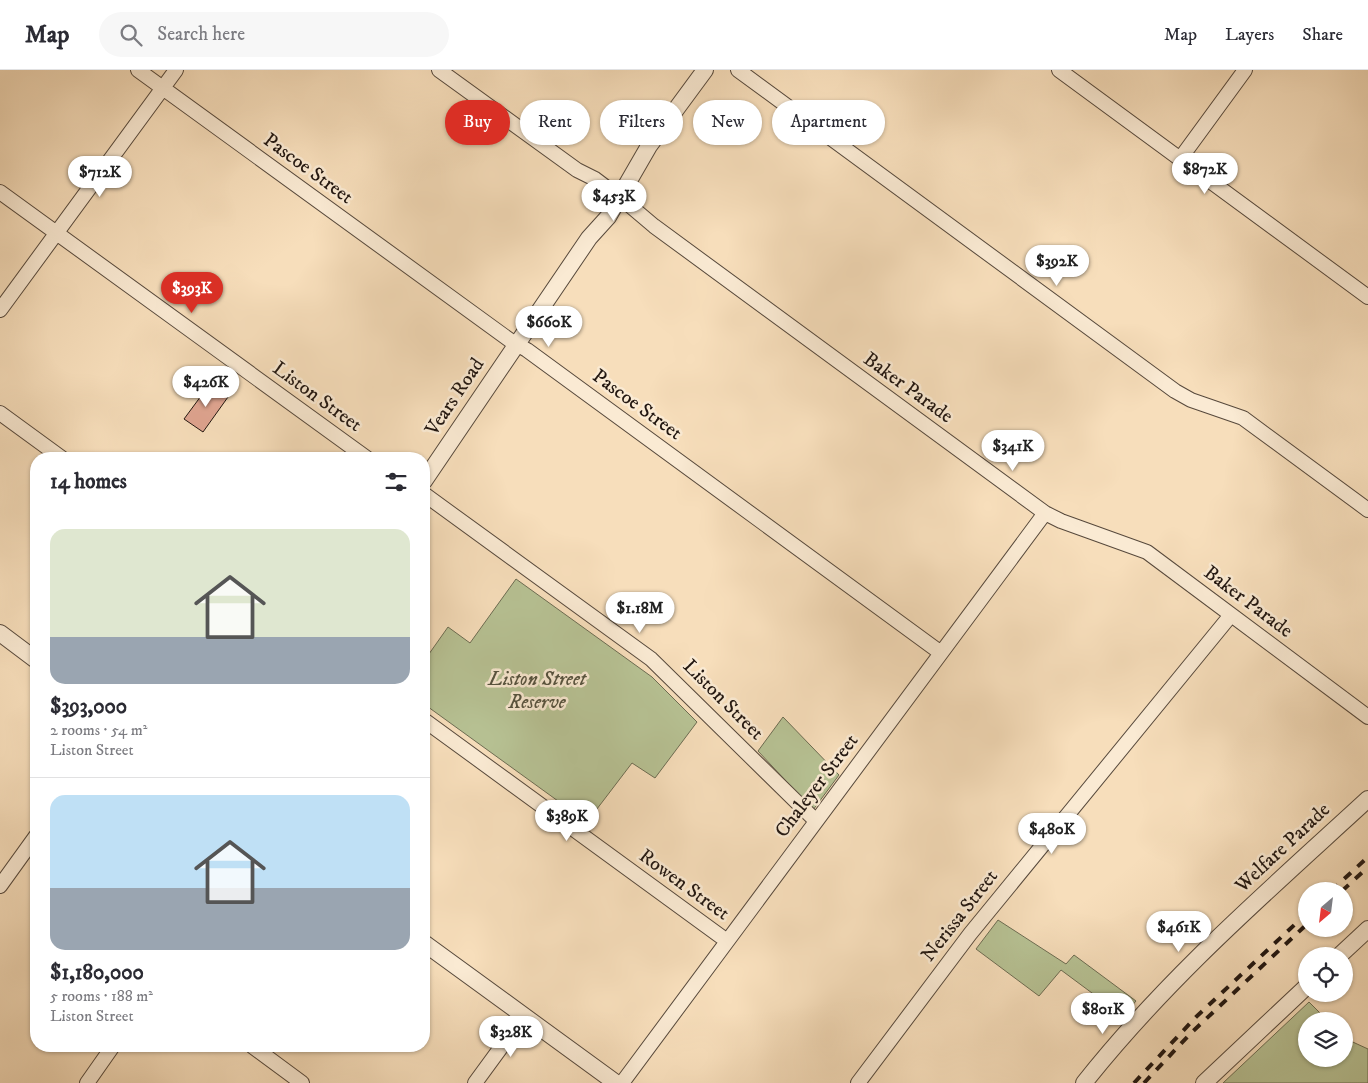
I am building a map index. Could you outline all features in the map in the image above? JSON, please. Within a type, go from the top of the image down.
[{"type":"street","name":"Pascoe Street","points":[[138,70],[941,653]]},
{"type":"street","points":[[0,310],[176,70]]},
{"type":"street","name":"Vears Road","points":[[430,472],[589,238],[601,226],[614,197],[705,70]]},
{"type":"street","points":[[738,70],[1175,391],[1191,400],[1243,418],[1368,510]]},
{"type":"street","points":[[1059,70],[1368,298]]},
{"type":"street","points":[[1180,158],[1245,70]]},
{"type":"street","name":"Baker Parade","points":[[443,71],[577,170],[591,185],[614,197],[1045,513],[1061,522],[1142,549],[1368,717]]},
{"type":"street","name":"Liston Street","points":[[0,192],[358,452]]},
{"type":"street","points":[[0,413],[53,452]]},
{"type":"street","name":"Liston Street","points":[[430,498],[651,659],[816,821]]},
{"type":"street","name":"Chaleyer Street","points":[[622,1083],[1045,513]]},
{"type":"street","name":"Nerissa Street","points":[[858,1083],[970,934],[1231,615]]},
{"type":"street","points":[[0,633],[30,656]]},
{"type":"street","name":"Rowen Street","points":[[430,724],[727,941]]},
{"type":"street","name":"Welfare Parade","points":[[1084,1083],[1146,1009],[1189,965],[1368,799]]},
{"type":"street","points":[[1,882],[30,844]]},
{"type":"street","points":[[1349,947],[1368,929]]},
{"type":"street","points":[[430,947],[616,1083]]},
{"type":"street","points":[[1204,1083],[1298,995]]},
{"type":"street","points":[[475,1083],[524,1016]]},
{"type":"street","points":[[87,1083],[109,1052]]},
{"type":"street","points":[[260,1052],[302,1083]]},
{"type":"green space","name":"Liston Street Reserve","points":[[516,579],[652,677],[697,722],[655,778],[632,763],[587,822],[430,708],[430,652],[448,627],[470,643]]},
{"type":"green space","points":[[783,717],[839,775],[813,810],[758,751]]},
{"type":"green space","points":[[998,920],[1066,964],[1074,955],[1136,1001],[1123,1016],[1061,970],[1039,996],[976,949]]},
{"type":"green space","points":[[1309,1002],[1319,1012],[1298,1012]]},
{"type":"green space","points":[[1298,1012],[1298,1067],[1353,1067],[1353,1042],[1368,1049],[1368,1083],[1223,1083]]},
{"type":"building","points":[[208,383],[228,397],[203,432],[184,419]]},
{"type":"railway","points":[[1341,882],[1368,857]]},
{"type":"railway","points":[[1352,882],[1368,867]]},
{"type":"railway","points":[[1134,1083],[1196,1017],[1298,921]]},
{"type":"railway","points":[[1144,1083],[1191,1033],[1298,933]]}]
